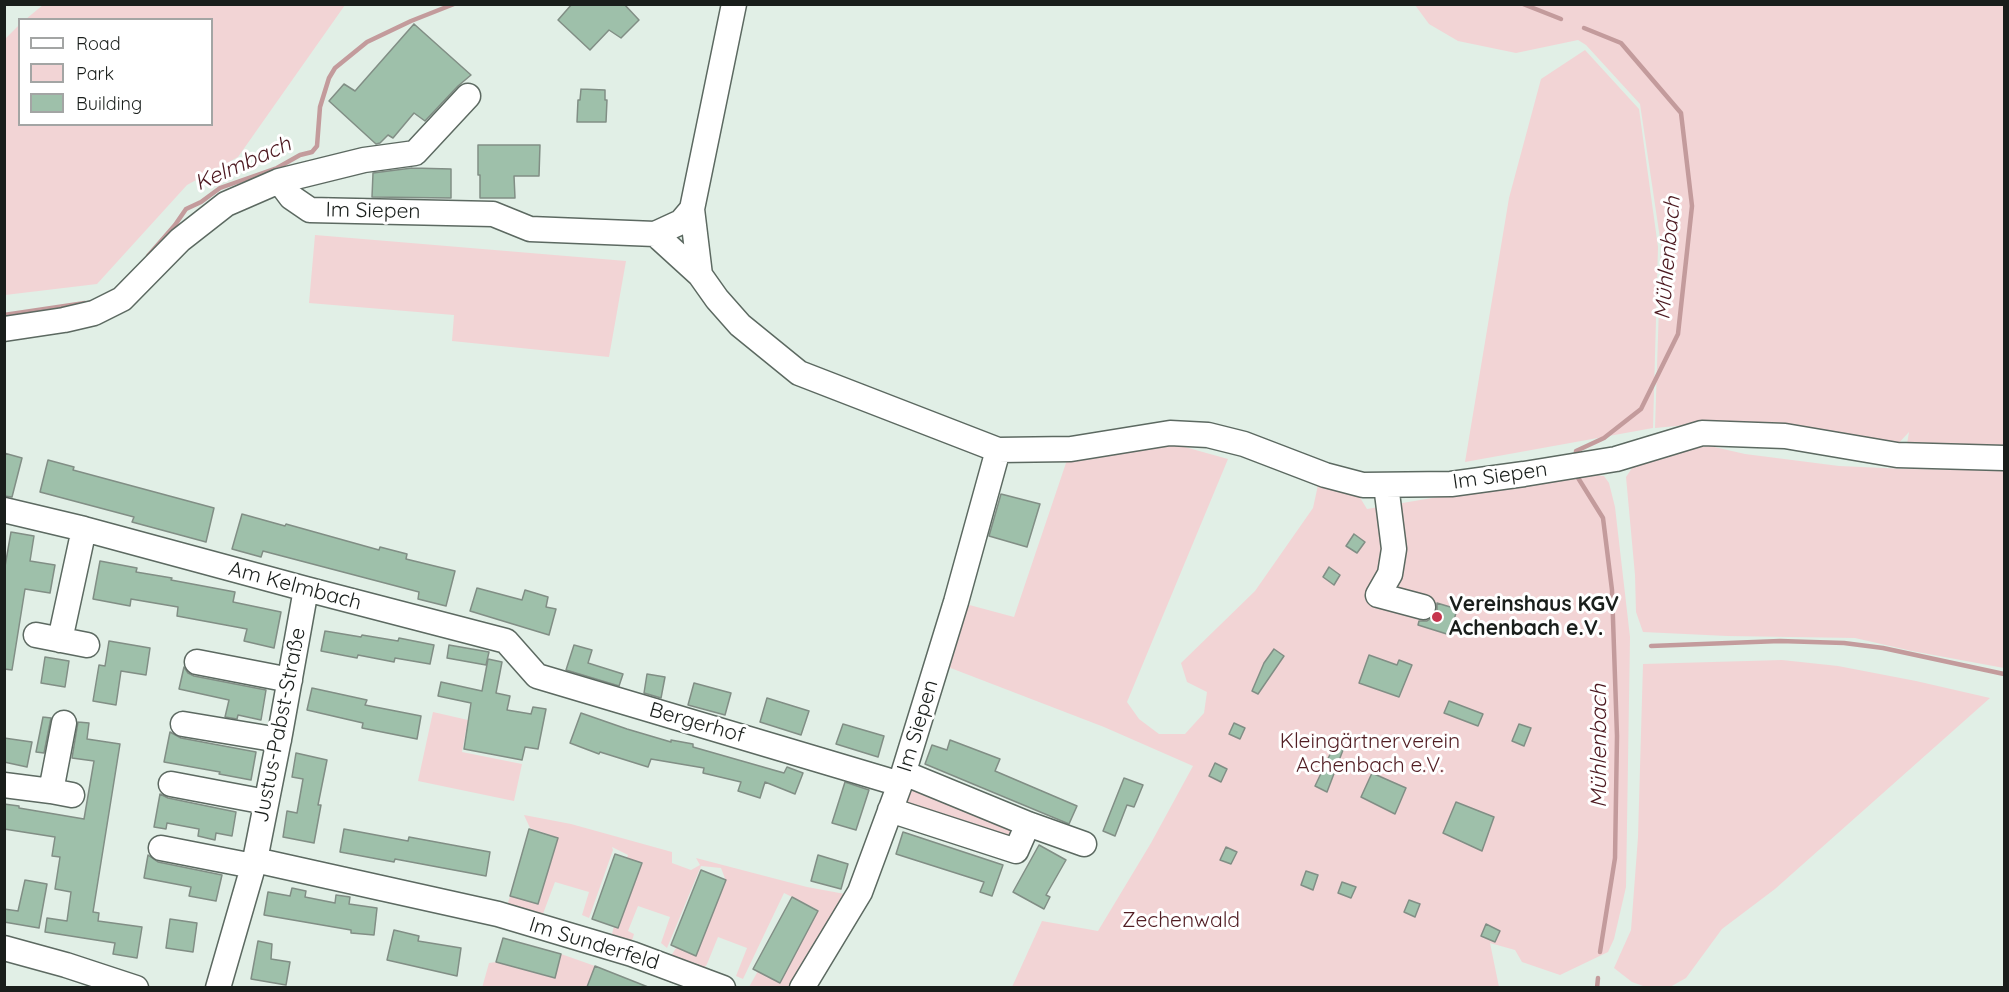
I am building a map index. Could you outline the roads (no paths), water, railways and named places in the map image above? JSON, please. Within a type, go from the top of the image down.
[{"type":"street","name":"Im Siepen","points":[[700,274],[692,209],[734,4]]},
{"type":"street","points":[[4,329],[94,313],[122,299],[180,240],[226,204],[279,181],[364,160],[415,153],[468,96]]},
{"type":"street","name":"Im Siepen","points":[[279,181],[291,197],[310,210],[493,214],[530,229],[655,234],[681,222],[692,209]]},
{"type":"street","name":"Im Siepen","points":[[655,234],[700,274],[717,299],[740,325],[799,373],[998,450],[1071,449],[1170,433],[1208,435],[1244,444],[1325,475],[1363,485],[1451,484],[1572,466],[1616,459],[1702,433],[1785,436],[1897,455],[2004,458]]},
{"type":"street","name":"Im Siepen","points":[[802,987],[860,892],[902,778],[956,602],[998,450]]},
{"type":"street","points":[[1386,484],[1394,549],[1390,574],[1378,595],[1423,607]]},
{"type":"street","name":"Am Kelmbach","points":[[4,510],[84,529],[506,641]]},
{"type":"street","points":[[60,640],[84,529]]},
{"type":"street","name":"Justus-Pabst-Straße","points":[[218,987],[254,863],[306,589]]},
{"type":"street","points":[[36,635],[87,645]]},
{"type":"street","name":"Bergerhof","points":[[506,641],[537,676],[902,778],[1084,844]]},
{"type":"street","points":[[196,662],[290,680]]},
{"type":"street","points":[[4,784],[61,793],[64,723]]},
{"type":"street","points":[[183,724],[279,740]]},
{"type":"street","points":[[171,784],[266,802]]},
{"type":"street","points":[[890,810],[1016,851],[1028,824]]},
{"type":"street","points":[[161,848],[254,863]]},
{"type":"street","name":"Im Sunderfeld","points":[[254,863],[498,914],[632,954],[723,987]]},
{"type":"street","points":[[4,948],[136,987]]},
{"type":"waterway","name":"Kelmbach","points":[[148,256],[186,209],[201,202],[220,188],[277,168],[300,155],[312,152],[317,146],[320,107],[329,78],[335,68],[367,42],[454,4]]},
{"type":"waterway","name":"Mühlenbach","points":[[1523,4],[1561,19]]},
{"type":"waterway","name":"Mühlenbach","points":[[1576,459],[1576,451],[1604,438],[1641,409],[1678,334],[1692,206],[1681,113],[1621,43],[1584,28]]},
{"type":"waterway","name":"Kelmbach","points":[[4,315],[85,303]]},
{"type":"waterway","name":"Mühlenbach","points":[[1575,473],[1603,518],[1612,590],[1617,736],[1615,858],[1600,952]]},
{"type":"waterway","points":[[1651,646],[1780,641],[1844,643],[1883,648],[2004,674]]},
{"type":"waterway","name":"Mühlenbach","points":[[1597,988],[1598,978]]},
{"type":"place","name":"Vereinshaus KGV Achenbach e.V.","points":[[1437,617]]},
{"type":"park label","name":"Kleingärtnerverein Achenbach e.V.","points":[[1370,754]]},
{"type":"park label","name":"Zechenwald","points":[[1181,921]]}]
